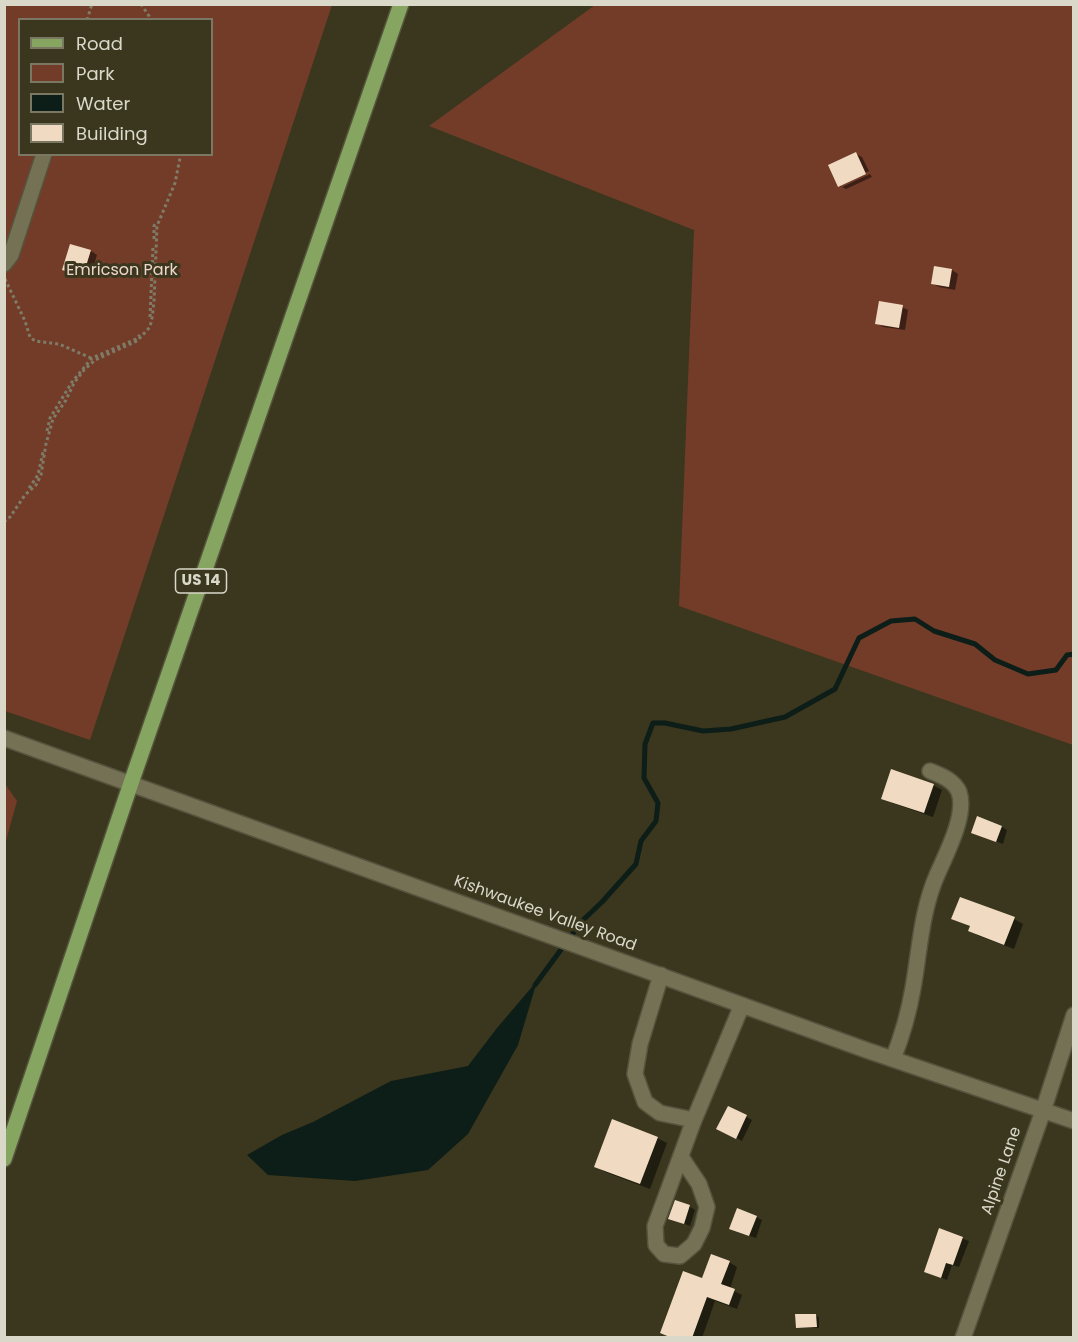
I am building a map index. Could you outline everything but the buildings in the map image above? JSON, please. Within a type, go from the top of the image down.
[{"type":"main road","name":"US 14","points":[[4,1159],[131,783],[401,4]]},
{"type":"street","points":[[4,264],[11,255],[43,156]]},
{"type":"street","name":"Kishwaukee Valley Road","points":[[4,738],[742,1005],[1074,1121]]},
{"type":"street","points":[[893,1059],[909,1011],[921,929],[928,900],[950,848],[960,807],[959,791],[948,778],[930,771]]},
{"type":"street","points":[[661,975],[640,1044],[635,1074],[645,1102],[660,1113],[694,1120]]},
{"type":"street","points":[[681,1157],[699,1184],[706,1207],[702,1228],[694,1244],[681,1256],[664,1254],[656,1245],[655,1226],[694,1120],[742,1005]]},
{"type":"street","name":"Alpine Lane","points":[[963,1338],[1074,1015]]},
{"type":"path","points":[[142,4],[150,18]]},
{"type":"path","points":[[4,521],[10,517],[41,475],[53,419],[74,383],[93,359],[137,341],[150,327],[154,302],[157,226],[175,183],[179,156]]},
{"type":"path","points":[[4,277],[30,337],[35,341],[59,344],[93,359]]},
{"type":"green space","name":"Emricson Park","points":[[5,5],[332,5],[90,740],[5,711]]},
{"type":"green space","points":[[595,5],[1073,5],[1073,745],[679,606],[694,230],[429,126]]},
{"type":"green space","points":[[5,784],[17,801],[5,844]]},
{"type":"water","points":[[537,981],[518,1045],[468,1134],[428,1170],[355,1181],[268,1175],[247,1155],[391,1081],[468,1066]]},
{"type":"waterway","points":[[535,985],[582,921],[636,864],[641,841],[656,821],[658,803],[644,778],[645,744],[653,723],[665,723],[703,731],[731,729],[785,717],[835,689],[859,638],[891,621],[915,619],[934,631],[975,644],[995,660],[1028,674],[1056,670],[1067,655],[1074,654]]}]
